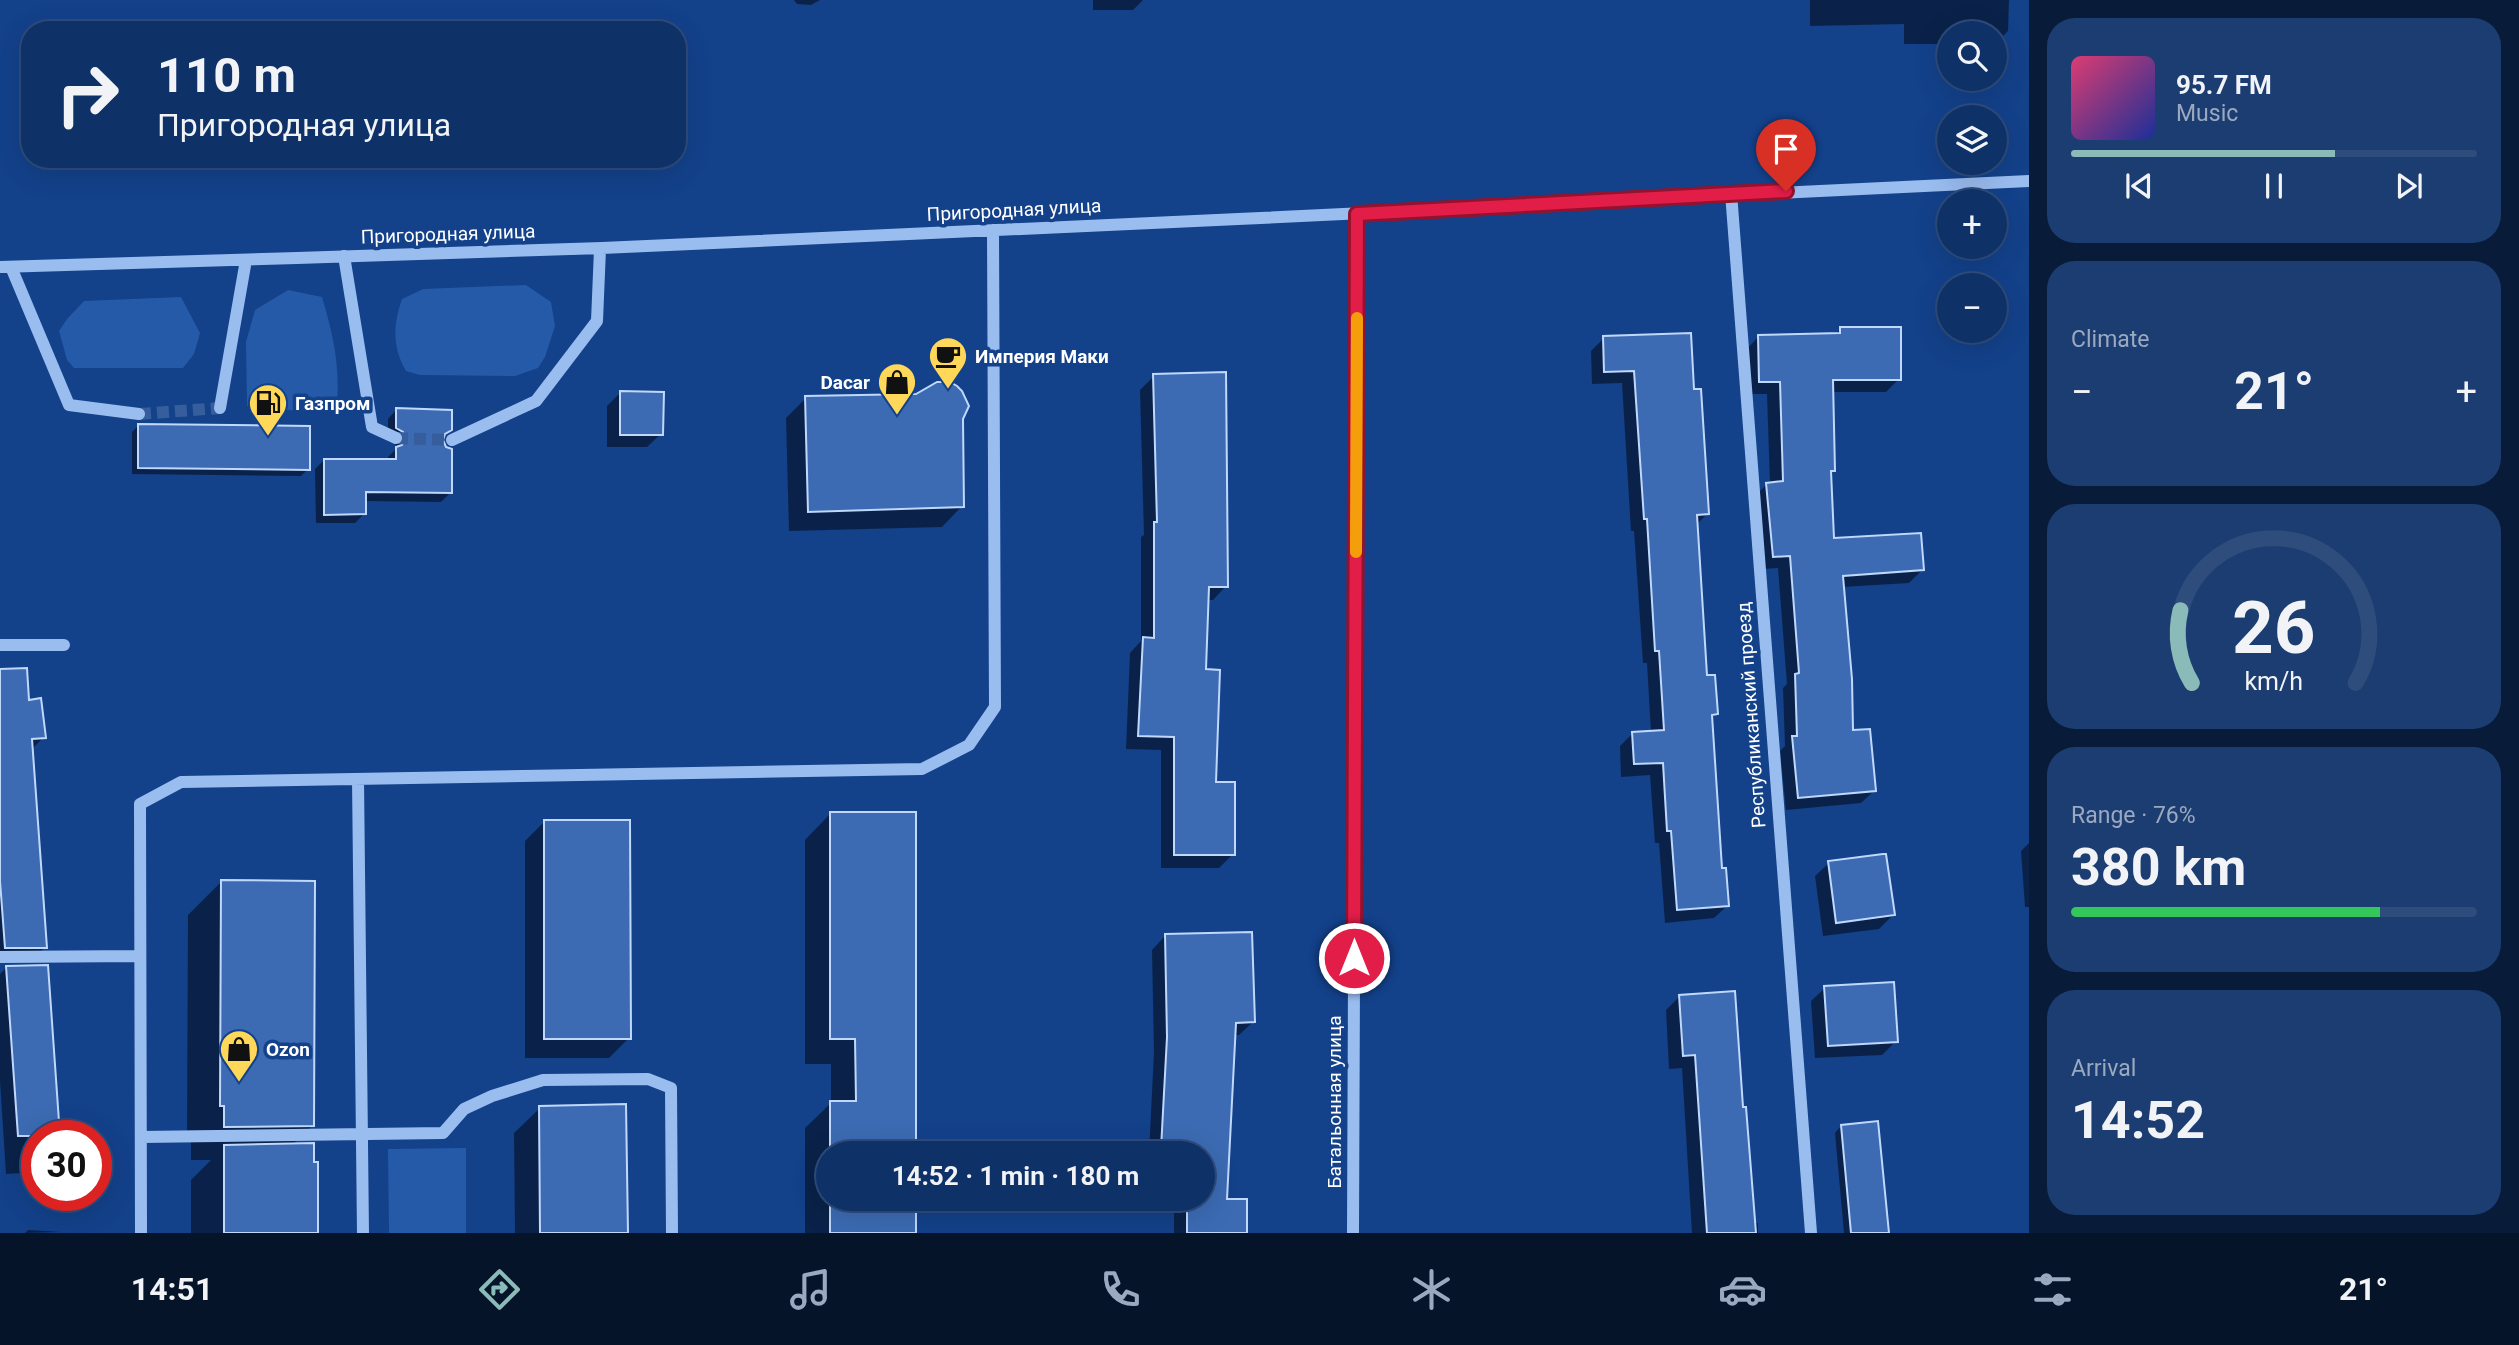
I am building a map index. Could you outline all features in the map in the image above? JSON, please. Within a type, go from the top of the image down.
[{"type":"street","name":"Пригородная улица","points":[[5,267],[600,248],[2029,181]]},
{"type":"street","name":"Республиканский проезд","points":[[1731,193],[1811,1233]]},
{"type":"street","name":"Батальонная улица","points":[[1353,1233],[1357,214]]},
{"type":"street","points":[[141,1233],[140,804],[180,782],[922,769],[969,746],[995,707],[993,230]]},
{"type":"street","points":[[452,440],[536,401],[597,321],[600,248]]},
{"type":"street","points":[[344,256],[372,427],[396,438]]},
{"type":"street","points":[[220,408],[246,260]]},
{"type":"street","points":[[5,267],[69,405],[139,414]]},
{"type":"street","points":[[0,645],[64,645]]},
{"type":"street","points":[[358,779],[363,1233]]},
{"type":"street","points":[[0,957],[140,956]]},
{"type":"street","points":[[141,1137],[443,1133],[464,1110],[492,1096],[543,1080],[648,1079],[671,1088],[672,1233]]},
{"type":"shaded area","points":[[526,285],[551,302],[555,326],[545,357],[538,368],[515,376],[420,375],[406,371],[398,353],[395,335],[402,299],[423,289]]},
{"type":"shaded area","points":[[288,290],[322,297],[329,324],[335,350],[337,403],[319,413],[247,406],[246,342],[255,310]]},
{"type":"shaded area","points":[[181,297],[200,333],[194,354],[183,368],[74,368],[67,360],[59,331],[84,301]]},
{"type":"shaded area","points":[[466,1148],[466,1233],[389,1233],[388,1149]]},
{"type":"building","points":[[1840,327],[1901,327],[1901,380],[1833,380],[1835,471],[1831,471],[1834,538],[1921,533],[1924,570],[1843,576],[1852,679],[1853,730],[1870,729],[1876,791],[1798,798],[1792,736],[1797,736],[1795,674],[1799,673],[1790,556],[1773,557],[1766,483],[1783,481],[1780,382],[1759,382],[1758,335],[1840,333]]},
{"type":"building","points":[[1691,333],[1694,389],[1701,389],[1709,514],[1697,515],[1707,675],[1715,675],[1718,714],[1712,715],[1722,868],[1726,868],[1729,906],[1677,910],[1671,831],[1667,831],[1663,763],[1634,764],[1632,732],[1664,730],[1659,651],[1655,651],[1634,371],[1604,372],[1603,336]]},
{"type":"building","points":[[1226,372],[1228,587],[1209,587],[1206,669],[1220,670],[1216,782],[1235,782],[1235,855],[1174,855],[1174,737],[1138,736],[1143,637],[1154,638],[1154,522],[1157,522],[1153,374]]},
{"type":"building","points":[[937,382],[950,382],[957,386],[969,406],[963,419],[964,507],[808,512],[805,396],[916,394]]},
{"type":"building","points":[[620,391],[664,392],[663,435],[620,435]]},
{"type":"building","points":[[396,408],[452,410],[452,430],[445,434],[443,440],[446,447],[452,449],[452,493],[366,492],[366,514],[324,515],[324,459],[396,459],[396,447],[402,445],[405,438],[403,432],[396,428]]},
{"type":"building","points":[[138,424],[310,426],[310,470],[138,468]]},
{"type":"building","points":[[27,668],[29,700],[41,698],[46,738],[32,739],[47,948],[5,948],[0,881],[0,669]]},
{"type":"building","points":[[830,812],[916,812],[916,1141],[830,1141],[830,1101],[856,1101],[855,1039],[830,1039]]},
{"type":"building","points":[[544,820],[630,820],[631,1039],[544,1039]]},
{"type":"building","points":[[1886,854],[1895,915],[1836,923],[1828,861]]},
{"type":"building","points":[[221,880],[315,881],[314,1126],[224,1127],[224,1106],[220,1106]]},
{"type":"building","points":[[1252,932],[1255,1022],[1236,1023],[1227,1199],[1247,1199],[1247,1233],[1187,1233],[1187,1211],[1215,1211],[1215,1141],[1161,1141],[1167,1037],[1165,934]]},
{"type":"building","points":[[48,965],[59,1120],[21,1120],[21,1136],[18,1136],[6,966]]},
{"type":"building","points":[[1894,982],[1898,1042],[1828,1046],[1824,986]]},
{"type":"building","points":[[1735,991],[1756,1233],[1707,1233],[1695,1055],[1683,1056],[1679,995]]},
{"type":"building","points":[[626,1104],[628,1233],[540,1233],[539,1106]]},
{"type":"building","points":[[1878,1121],[1889,1233],[1851,1233],[1841,1125]]},
{"type":"building","points":[[314,1143],[314,1162],[318,1162],[318,1233],[224,1233],[224,1145]]},
{"type":"building","points":[[830,1211],[916,1211],[916,1233],[830,1233]]},
{"type":"tunnel","points":[[139,414],[220,408]]},
{"type":"tunnel","points":[[396,438],[452,440]]},
{"type":"slow traffic","points":[[1356,552],[1357,318]]},
{"type":"place","name":"Империя Маки","points":[[948,390]]},
{"type":"place","name":"Dacar","points":[[897,416]]},
{"type":"place","name":"Газпром","points":[[268,437]]},
{"type":"place","name":"Ozon","points":[[239,1083]]},
{"type":"route","points":[[1354,958],[1357,214],[1786,191]]}]
